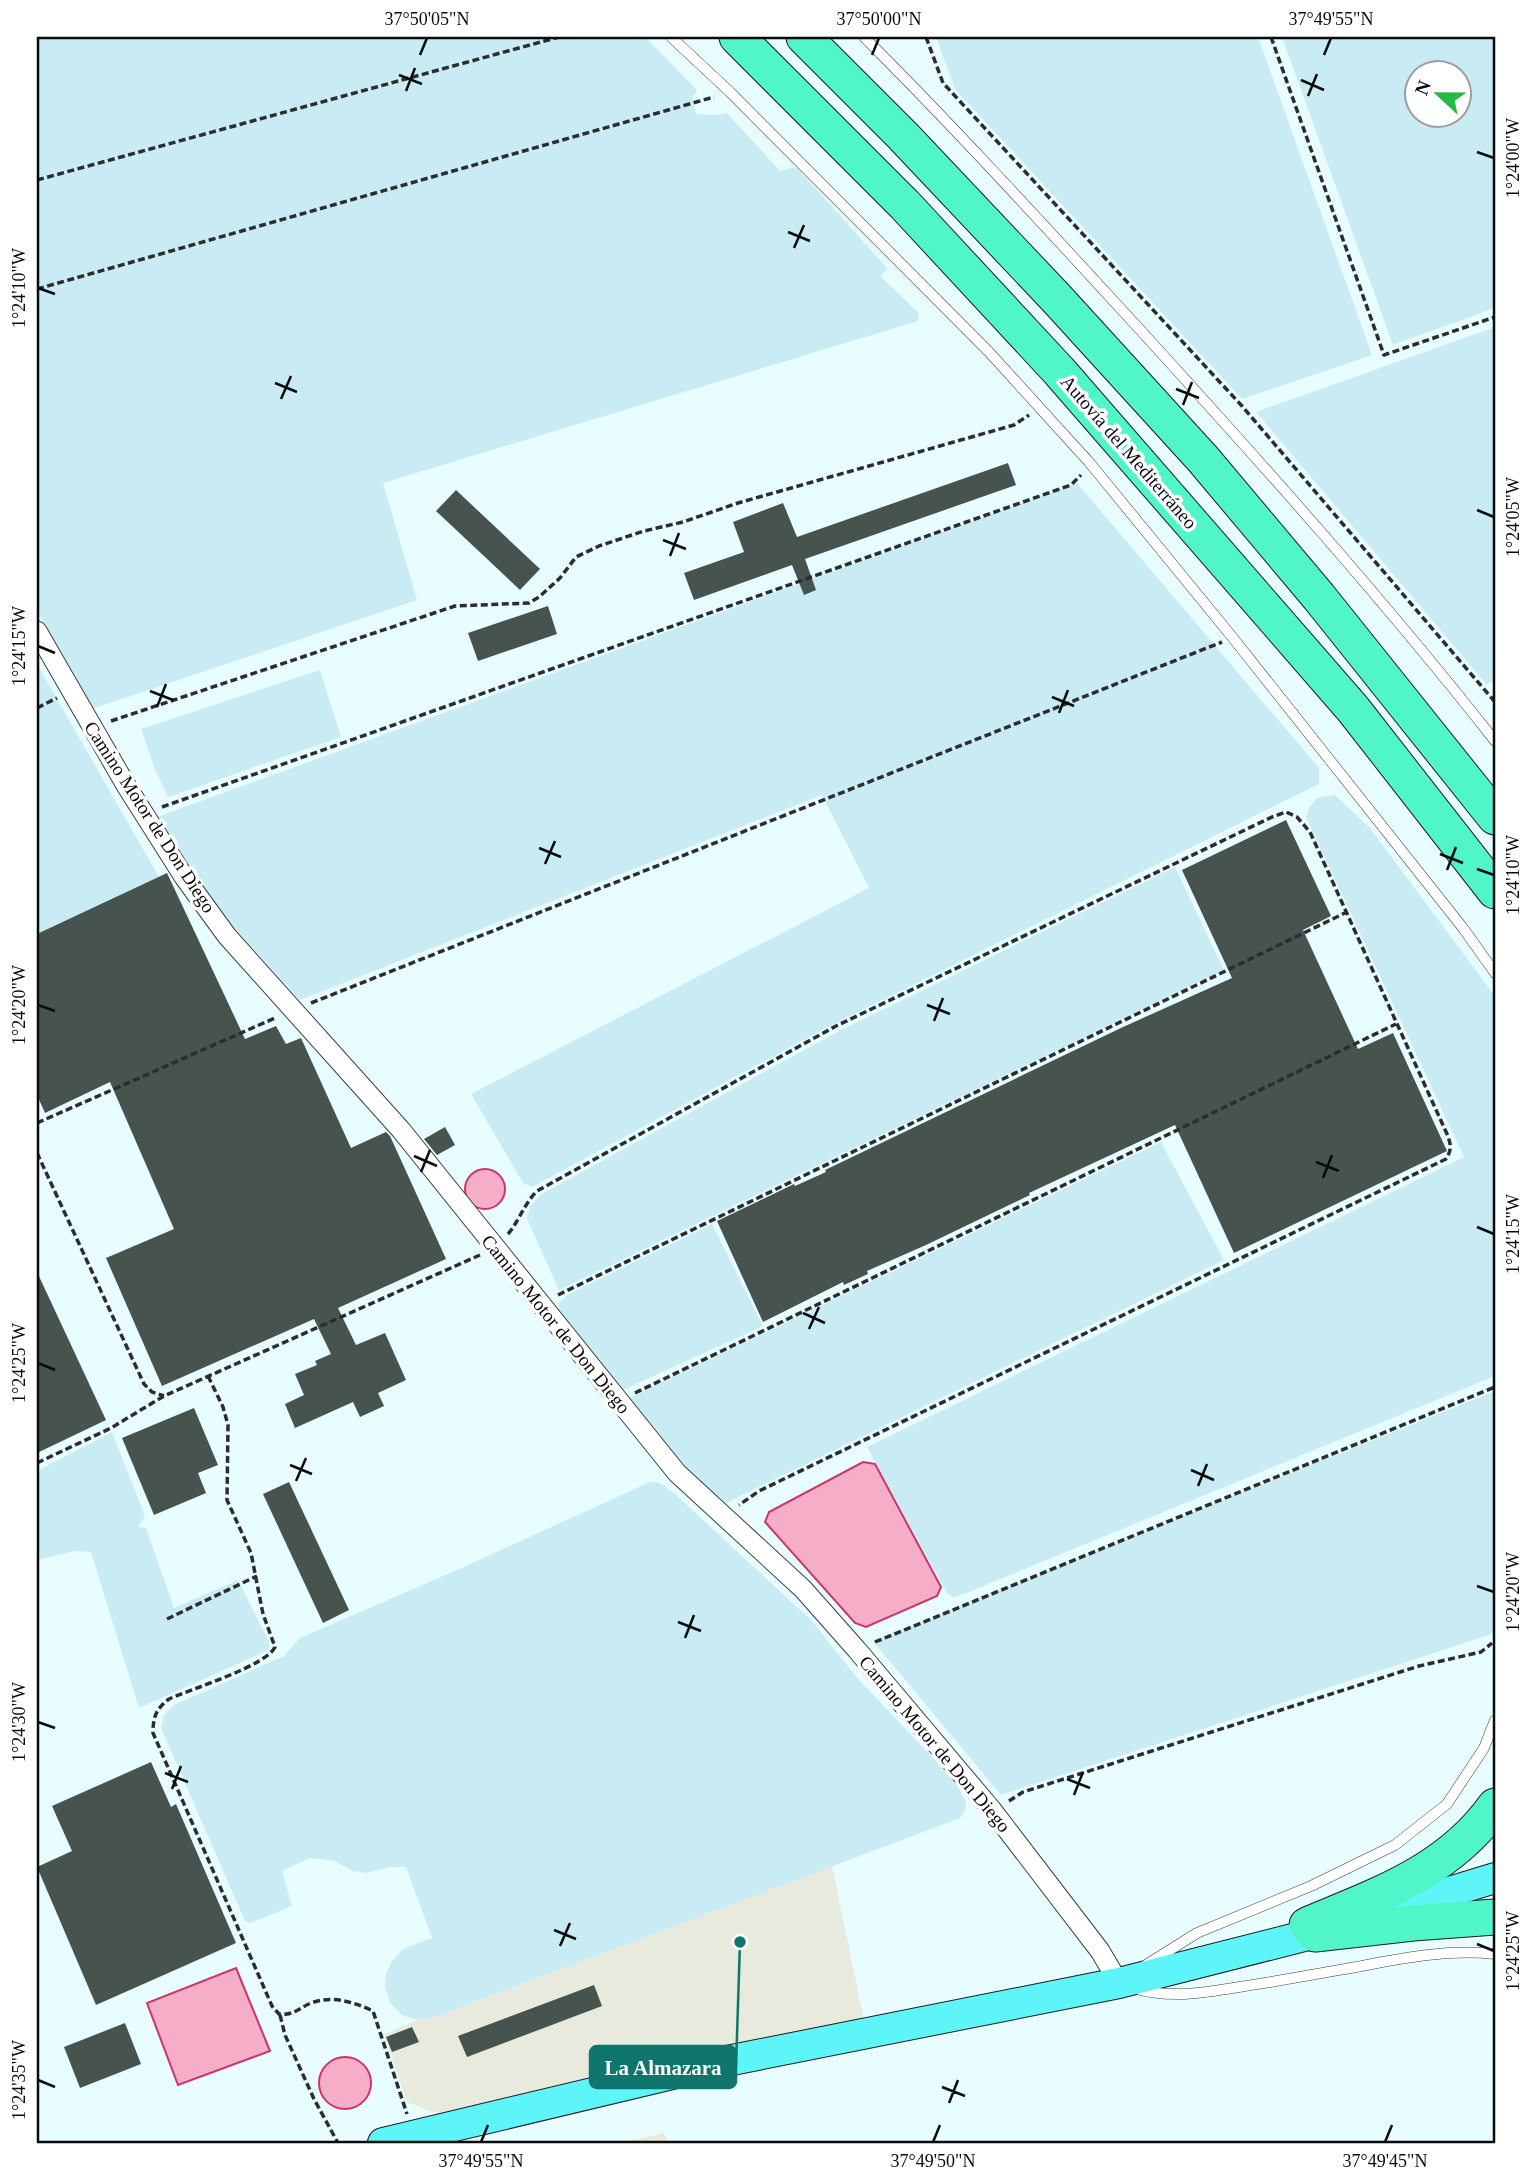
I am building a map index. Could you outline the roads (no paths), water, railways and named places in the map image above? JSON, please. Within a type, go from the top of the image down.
[{"type":"highway","name":"Autovía del Mediterráneo","points":[[737,37],[905,205],[1050,362],[1353,709],[1495,891]]},
{"type":"highway","points":[[804,37],[903,136],[1203,459],[1495,817]]},
{"type":"highway","points":[[1236,575],[1280,642],[1495,916]]},
{"type":"highway","points":[[1307,1930],[1401,1886],[1449,1855],[1495,1806]]},
{"type":"highway","points":[[1307,1930],[1495,1917]]},
{"type":"main road","points":[[1307,1930],[1495,1865]]},
{"type":"main road","points":[[383,2143],[727,2061],[1119,1983],[1495,1878]]},
{"type":"street","name":"Camino Motor de Don Diego","points":[[37,631],[143,813],[184,877],[227,936],[401,1130],[677,1473],[803,1589],[857,1650],[992,1810],[1100,1951],[1119,1983]]},
{"type":"lane","points":[[671,37],[730,92],[989,352],[1091,465],[1233,638],[1454,917],[1495,973]]},
{"type":"lane","points":[[864,37],[950,123],[1244,444],[1437,666],[1495,741]]},
{"type":"lane","points":[[1119,1983],[1196,1933],[1311,1886],[1395,1845],[1447,1804],[1485,1748],[1495,1720]]},
{"type":"lane","points":[[1119,1983],[1152,1994],[1174,1996],[1285,1980],[1402,1958],[1450,1952],[1495,1954]]},
{"type":"place","name":"La Almazara","points":[[740,1942]]}]
